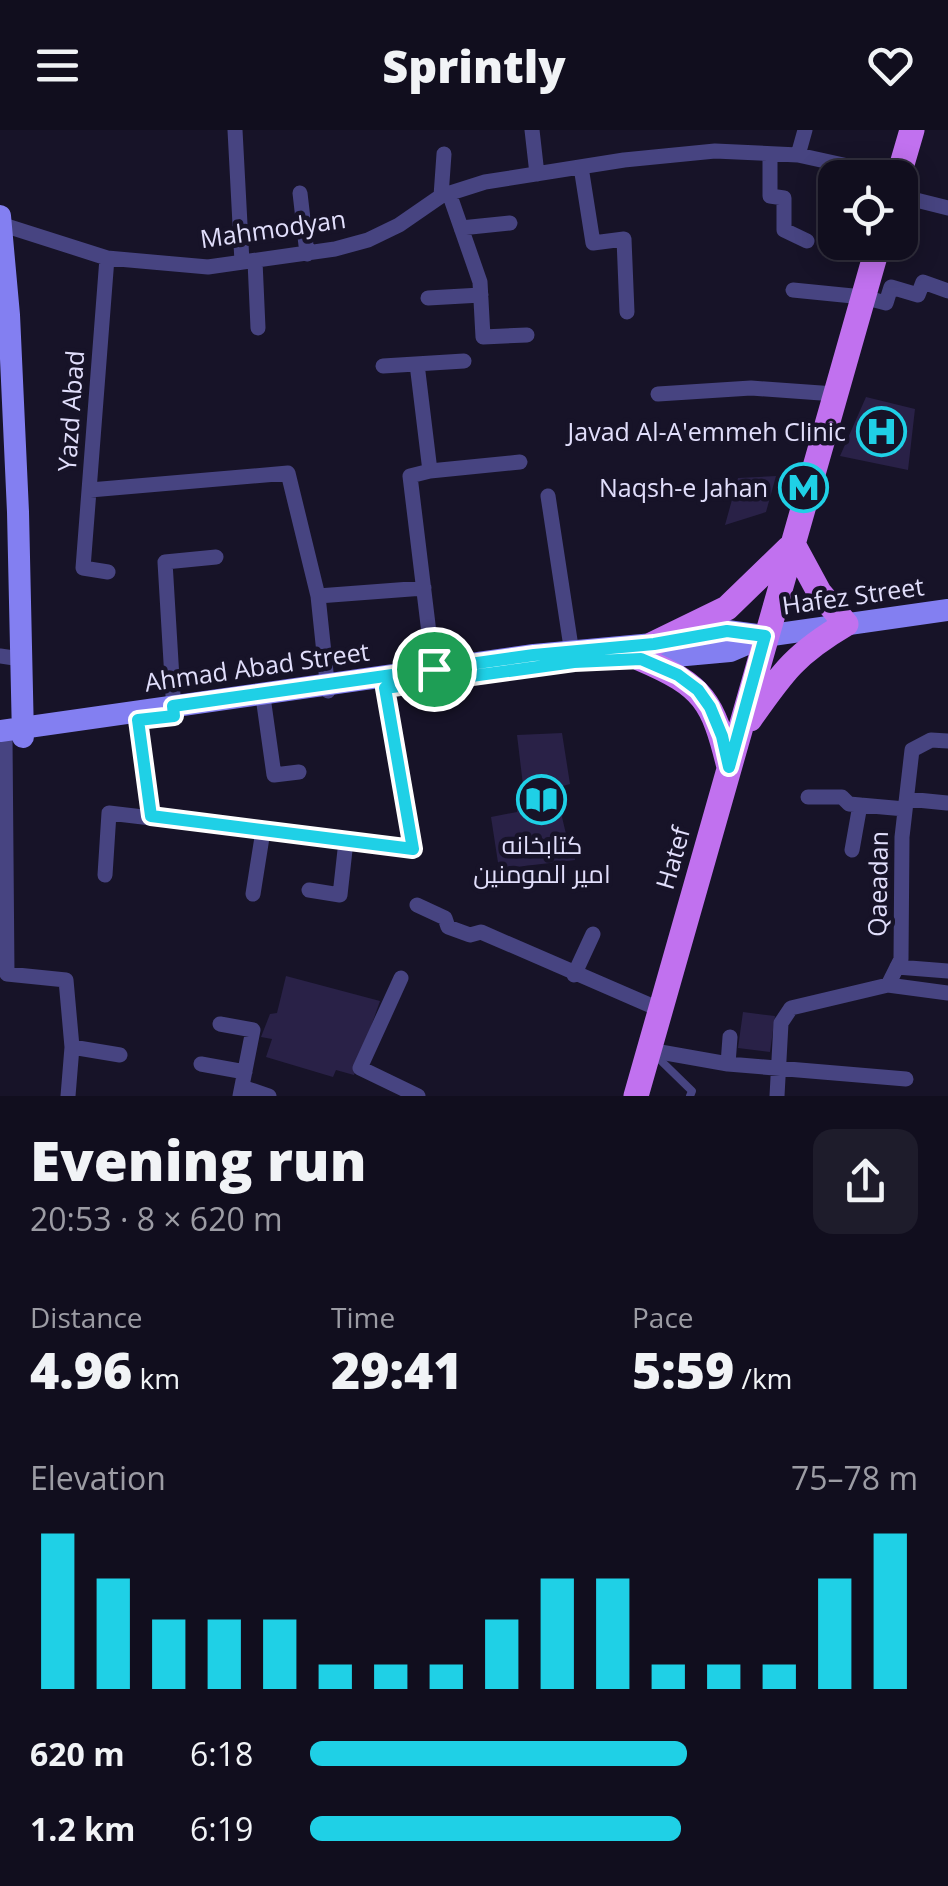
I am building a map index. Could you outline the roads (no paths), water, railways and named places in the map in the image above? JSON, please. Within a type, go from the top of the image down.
[{"type":"main road","points":[[903,160],[912,130]]},
{"type":"main road","points":[[0,216],[10,735]]},
{"type":"main road","name":"Hatef","points":[[636,1096],[874,260]]},
{"type":"main road","points":[[729,767],[722,736],[698,690],[647,652],[727,608],[793,544],[819,592],[846,624],[810,645],[788,666],[739,735]]},
{"type":"main road","name":"Hafez Street","points":[[765,636],[948,610]]},
{"type":"main road","name":"Ahmad Abad Street","points":[[10,735],[573,656],[730,650],[765,636]]},
{"type":"main road","name":"Ahmad Abad Street","points":[[10,735],[138,720],[174,711],[264,704],[328,689],[385,688],[434,675]]},
{"type":"street","points":[[234,130],[258,328]]},
{"type":"street","points":[[532,130],[537,174]]},
{"type":"street","points":[[798,155],[804,130]]},
{"type":"street","name":"Mahmodyan","points":[[1,224],[108,258],[208,267],[306,254],[368,240],[445,195],[485,182],[714,151],[798,155],[821,160]]},
{"type":"street","points":[[444,154],[445,195],[480,282],[483,337],[526,335]]},
{"type":"street","points":[[770,154],[770,196],[784,198],[784,230],[808,241]]},
{"type":"street","points":[[581,167],[592,244],[624,240],[627,312]]},
{"type":"street","points":[[300,193],[306,254]]},
{"type":"street","points":[[918,200],[948,208]]},
{"type":"street","points":[[461,228],[510,223]]},
{"type":"street","name":"Yazd Abad","points":[[108,258],[83,568],[108,572]]},
{"type":"street","points":[[793,290],[886,302],[892,288],[918,295],[923,282],[948,291]]},
{"type":"street","points":[[428,298],[481,295]]},
{"type":"street","points":[[383,366],[464,361]]},
{"type":"street","points":[[417,364],[430,471]]},
{"type":"street","points":[[658,394],[751,388],[836,394]]},
{"type":"street","points":[[434,675],[410,476],[520,462]]},
{"type":"street","points":[[90,490],[288,473],[318,596],[328,689]]},
{"type":"street","points":[[548,496],[573,656]]},
{"type":"street","points":[[174,711],[166,562],[216,557]]},
{"type":"street","points":[[318,596],[424,588]]},
{"type":"street","points":[[105,875],[109,813],[413,849],[385,688]]},
{"type":"street","points":[[264,704],[274,776],[299,772]]},
{"type":"street","points":[[138,720],[151,816]]},
{"type":"street","points":[[10,735],[2,937],[6,974],[66,980],[72,1046],[68,1096]]},
{"type":"street","name":"Qaeadan","points":[[888,986],[902,959],[906,804],[912,750],[931,740],[948,741]]},
{"type":"street","points":[[808,797],[842,797],[849,804],[860,805],[947,803]]},
{"type":"street","points":[[852,850],[860,805]]},
{"type":"street","points":[[252,894],[264,830]]},
{"type":"street","points":[[309,890],[340,895],[346,842]]},
{"type":"street","points":[[417,904],[445,918],[448,927],[470,935],[480,932],[661,1010]]},
{"type":"street","points":[[574,975],[593,934]]},
{"type":"street","points":[[897,967],[948,971]]},
{"type":"street","points":[[401,978],[360,1068],[418,1096]]},
{"type":"street","points":[[777,1096],[781,1023],[791,1008],[888,986],[948,993]]},
{"type":"street","points":[[220,1024],[253,1030],[242,1085]]},
{"type":"street","points":[[728,1064],[730,1037]]},
{"type":"street","points":[[72,1046],[120,1055]]},
{"type":"street","points":[[650,1050],[728,1064],[906,1079]]},
{"type":"street","points":[[202,1064],[269,1096]]},
{"type":"lane","points":[[650,1050],[692,1091],[690,1096]]},
{"type":"place","name":"Javad Al-A'emmeh Clinic","points":[[881,432]]},
{"type":"place","name":"Naqsh-e Jahan","points":[[803,488]]},
{"type":"place","name":"کتابخانه امیر المومنین","points":[[542,799]]}]
